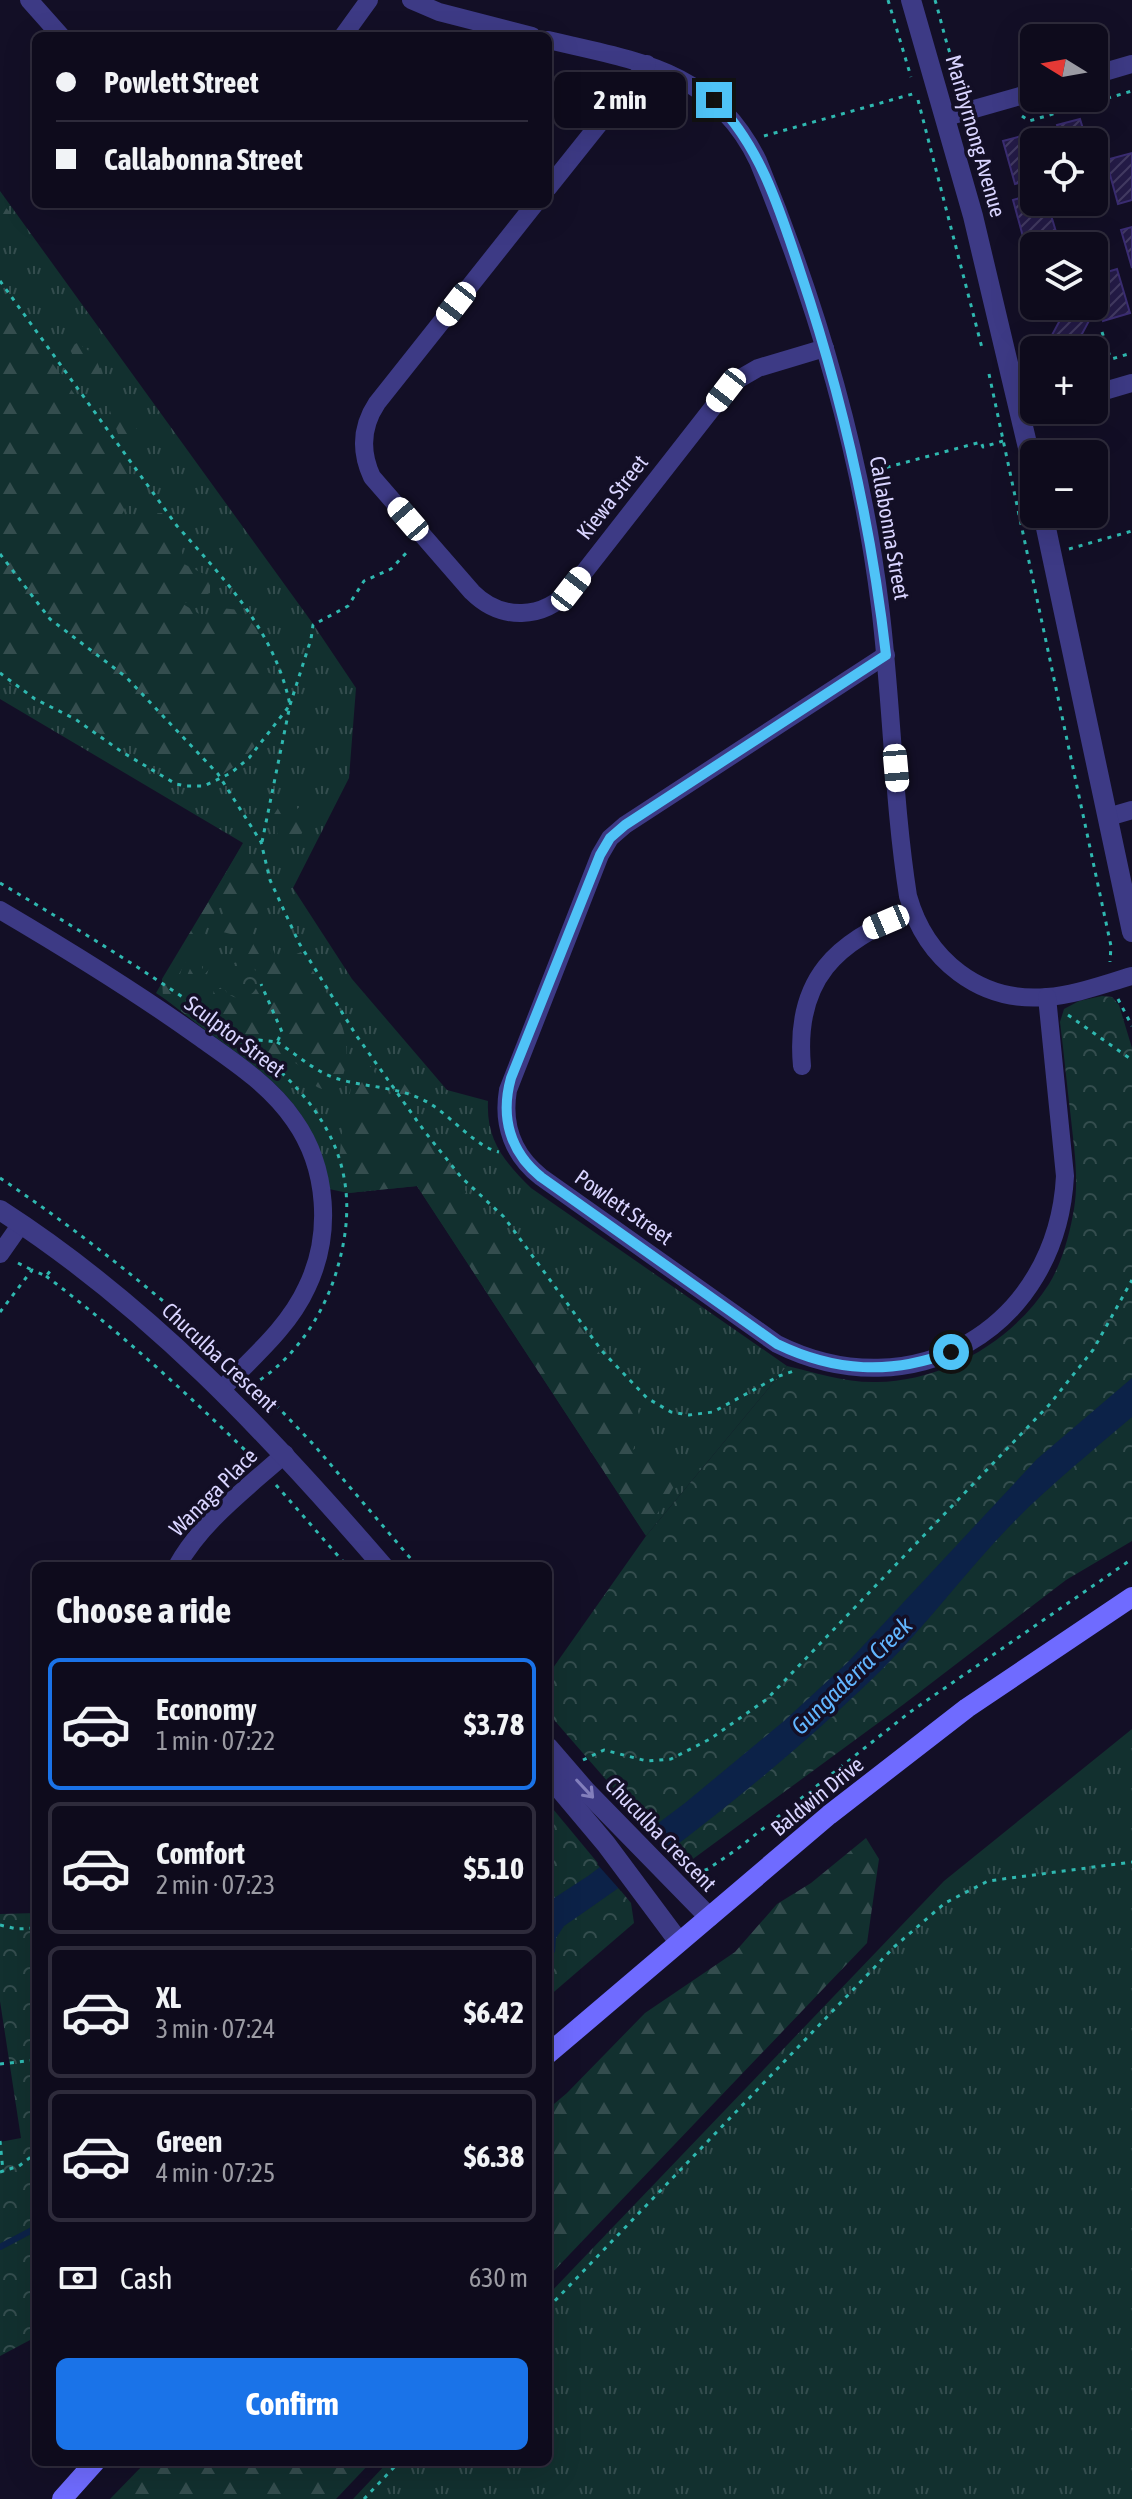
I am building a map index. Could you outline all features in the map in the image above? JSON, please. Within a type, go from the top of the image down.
[{"type":"main road","name":"Baldwin Drive","points":[[552,2051],[829,1815],[967,1708],[1132,1597]]},
{"type":"main road","points":[[62,2499],[91,2466]]},
{"type":"street","points":[[29,0],[57,32]]},
{"type":"street","points":[[346,32],[369,0]]},
{"type":"street","points":[[411,0],[449,15],[516,32]]},
{"type":"street","name":"Maribyrnong Avenue","points":[[911,0],[1020,384]]},
{"type":"street","name":"Callabonna Street","points":[[552,41],[647,64],[682,78],[727,113],[750,144],[795,254],[825,348],[863,500],[886,655],[905,880],[912,912],[926,940],[959,974],[1001,993],[1047,1000],[1132,976]]},
{"type":"street","points":[[552,183],[647,64]]},
{"type":"street","points":[[1108,71],[1132,64]]},
{"type":"street","points":[[946,117],[1020,96]]},
{"type":"street","name":"Kiewa Street","points":[[532,208],[377,403],[367,423],[363,445],[372,477],[472,592],[487,605],[517,614],[547,608],[571,589],[732,383],[758,368],[825,348]]},
{"type":"street","points":[[1108,390],[1132,383]]},
{"type":"street","points":[[1046,528],[1132,932]]},
{"type":"street","name":"Powlett Street","points":[[886,655],[625,825],[610,838],[600,855],[511,1078],[506,1102],[511,1139],[531,1170],[777,1344],[815,1361],[873,1369],[933,1359],[969,1343],[1009,1312],[1029,1289],[1056,1235],[1064,1196],[1064,1156],[1047,1000]]},
{"type":"street","points":[[1108,817],[1132,810]]},
{"type":"street","name":"Sculptor Street","points":[[0,910],[129,989],[236,1064],[272,1093],[291,1115],[306,1140],[321,1185],[323,1232],[315,1269],[298,1304],[275,1334],[222,1389]]},
{"type":"street","points":[[802,1066],[803,1017],[822,971],[857,937],[912,912]]},
{"type":"street","name":"Chuculba Crescent","points":[[0,1210],[63,1254],[145,1319],[222,1389],[285,1454],[380,1562]]},
{"type":"street","points":[[0,1254],[21,1224]]},
{"type":"street","name":"Wanaga Place","points":[[179,1562],[188,1546],[207,1525],[285,1454]]},
{"type":"street","name":"Chuculba Crescent","points":[[552,1752],[624,1830],[678,1874],[709,1917]]},
{"type":"street","name":"Chuculba Crescent","points":[[552,1780],[606,1844],[679,1942]]},
{"type":"path","points":[[888,0],[911,78]]},
{"type":"path","points":[[935,0],[957,71],[970,91],[982,126],[974,138],[972,150]]},
{"type":"path","points":[[1017,112],[1029,121],[1132,91]]},
{"type":"path","points":[[761,137],[916,93],[984,353]]},
{"type":"path","points":[[0,281],[168,513],[267,637],[285,680],[290,705],[249,758],[221,779],[204,786],[176,784],[75,719],[35,699],[0,673]]},
{"type":"path","points":[[1102,332],[1111,360]]},
{"type":"path","points":[[1108,361],[1132,353]]},
{"type":"path","points":[[987,368],[1111,946]]},
{"type":"path","points":[[869,472],[981,442],[983,447],[1003,441]]},
{"type":"path","points":[[1069,549],[1132,531]]},
{"type":"path","points":[[261,842],[290,705],[313,625],[348,606],[364,581],[391,569],[422,535]]},
{"type":"path","points":[[0,554],[50,619],[126,677],[221,779],[261,842],[270,880],[299,943],[356,1035],[461,1177],[504,1217],[602,1351],[647,1398],[680,1414],[713,1412],[779,1376],[815,1361]]},
{"type":"path","points":[[0,883],[122,957],[250,1045],[295,1084],[323,1123],[343,1175],[347,1204],[346,1234],[334,1283],[325,1304],[299,1342],[255,1383]]},
{"type":"path","points":[[1105,969],[1110,965]]},
{"type":"path","points":[[261,984],[282,1032],[277,1042]]},
{"type":"path","points":[[1047,1000],[1132,1060]]},
{"type":"path","points":[[236,1064],[250,1045],[259,1040],[277,1042],[330,1076],[358,1085],[394,1089],[427,1102],[457,1122],[486,1149],[507,1154],[501,1143]]},
{"type":"path","points":[[46,1276],[77,1231]]},
{"type":"path","points":[[0,1312],[32,1270],[46,1276],[157,1364],[265,1472],[344,1562]]},
{"type":"path","points":[[569,1772],[591,1754],[604,1750],[647,1761],[671,1759],[710,1739],[767,1699],[1049,1405],[1093,1350],[1132,1280]]},
{"type":"path","points":[[678,1874],[695,1874],[708,1869],[736,1850],[910,1712],[1132,1559]]},
{"type":"path","points":[[552,2304],[894,1947],[945,1903],[988,1881],[1132,1862]]},
{"type":"path","points":[[0,1925],[32,1928]]},
{"type":"path","points":[[0,2064],[32,2060]]},
{"type":"path","points":[[0,2141],[2,2172],[19,2166],[32,2156]]},
{"type":"path","points":[[364,2499],[395,2466]]},
{"type":"green space","points":[[0,191],[311,621],[356,688],[349,778],[293,888],[352,979],[447,1090],[488,1101],[490,1128],[499,1150],[531,1188],[787,1366],[646,1536],[417,1186],[348,1193],[329,1189],[323,1160],[313,1136],[286,1096],[250,1062],[156,993],[243,843],[0,699]]},
{"type":"green space","points":[[5,207],[12,217],[9,237],[0,233],[0,210]]},
{"type":"green space","points":[[0,300],[37,342],[129,470],[129,499],[111,539],[125,535],[139,514],[162,513],[180,540],[184,564],[210,577],[210,593],[183,604],[204,617],[221,608],[240,610],[263,636],[265,672],[280,676],[285,706],[251,750],[223,774],[200,781],[178,779],[162,769],[129,736],[115,742],[0,679]]},
{"type":"green space","points":[[77,343],[95,359],[103,383],[82,376],[69,347]]},
{"type":"green space","points":[[120,395],[126,400],[139,435],[125,437],[118,434],[109,408],[112,398]]},
{"type":"green space","points":[[306,802],[310,811],[293,847],[279,840],[273,816],[280,805],[289,804],[297,809]]},
{"type":"green space","points":[[243,844],[249,846],[247,860],[260,867],[265,884],[253,932],[246,938],[219,931],[225,913],[219,904],[197,947],[183,965],[178,980],[186,978],[195,957],[203,960],[202,969],[213,955],[214,964],[193,987],[193,1001],[206,1002],[209,1022],[200,1026],[163,997],[162,979]]},
{"type":"green space","points":[[255,941],[270,942],[281,969],[292,956],[301,952],[331,1000],[345,1034],[347,1052],[345,1070],[337,1089],[316,1086],[297,1064],[265,1050],[211,1008],[214,989],[224,989],[230,996],[256,970],[245,960]]},
{"type":"green space","points":[[240,962],[253,967],[258,980],[253,993],[240,998],[227,993],[222,980],[227,967]]},
{"type":"green space","points":[[1112,997],[1119,1005],[1132,1048],[1132,1541],[1066,1580],[682,1867],[552,1718],[552,1669],[646,1536],[787,1366],[866,1382],[902,1380],[927,1374],[975,1354],[996,1340],[1034,1305],[1054,1276],[1062,1257],[1075,1198],[1075,1152],[1060,1022],[1064,1009],[1079,1001]]},
{"type":"green space","points":[[361,1059],[372,1068],[388,1096],[403,1082],[416,1101],[414,1126],[452,1154],[462,1186],[501,1241],[513,1236],[600,1354],[631,1390],[642,1424],[633,1450],[649,1438],[674,1468],[676,1483],[645,1534],[417,1186],[348,1193],[337,1178],[343,1124],[354,1124],[349,1099]]},
{"type":"green space","points":[[1132,1729],[1132,2499],[353,2499],[384,2466],[552,2466],[552,2291],[944,1881]]},
{"type":"green space","points":[[552,1808],[631,1903],[634,1923],[552,1994]]},
{"type":"green space","points":[[866,1838],[879,1859],[867,1943],[552,2273],[552,2106],[645,2013],[735,1952],[777,1904],[811,1883]]},
{"type":"green space","points":[[32,1913],[32,2339],[0,2356],[0,2142],[21,2138],[0,2001],[0,1914]]},
{"type":"green space","points":[[142,2466],[367,2466],[336,2499],[110,2499]]},
{"type":"water","name":"Gungaderra Creek","points":[[1132,1378],[1132,1417],[1060,1478],[1009,1527],[884,1668],[795,1749],[720,1811],[564,1926],[556,1938],[552,1954],[552,1899],[685,1803],[784,1721],[847,1663],[1037,1459]]},
{"type":"pier","points":[[647,1827],[671,1854],[621,1891],[597,1864]]},
{"type":"building","points":[[1080,119],[1083,128],[1058,128],[1057,125]]},
{"type":"building","points":[[1020,136],[1020,183],[1015,184],[1003,141]]},
{"type":"building","points":[[1132,153],[1132,200],[1118,204],[1108,159]]},
{"type":"building","points":[[1020,198],[1020,216],[1051,216],[1056,232],[1022,232],[1013,200]]},
{"type":"building","points":[[1132,227],[1132,268],[1121,230]]},
{"type":"building","points":[[1117,269],[1130,313],[1108,320],[1108,272]]},
{"type":"building","points":[[1060,320],[1089,320],[1081,336],[1052,335]]},
{"type":"waterway","name":"Gungaderra Creek","points":[[0,2247],[32,2230]]},
{"type":"route","points":[[714,100],[739,128],[758,161],[795,254],[825,348],[863,500],[886,655],[625,825],[610,838],[600,855],[511,1078],[506,1102],[508,1127],[516,1150],[531,1170],[777,1344],[833,1365],[873,1369],[913,1365],[951,1352]]}]
